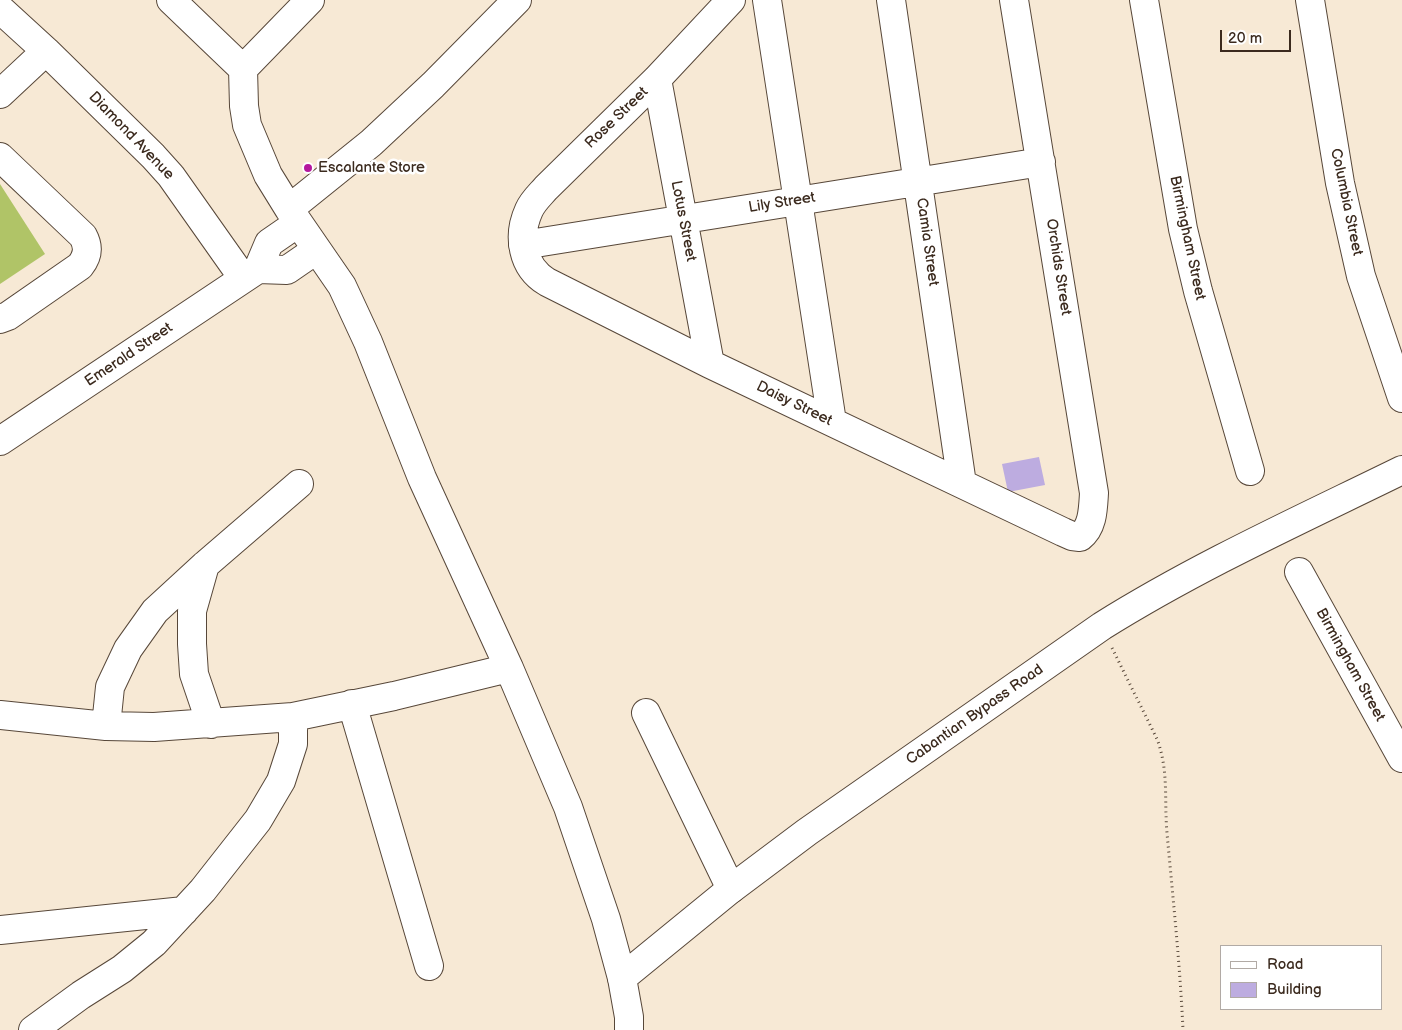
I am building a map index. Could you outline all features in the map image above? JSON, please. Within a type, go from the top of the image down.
[{"type":"street","points":[[171,0],[243,69],[244,106],[247,125],[268,175],[293,216],[342,286],[368,342],[422,478],[509,668],[568,807],[606,919],[622,978],[630,1030]]},
{"type":"street","points":[[243,69],[310,0]]},
{"type":"street","points":[[251,273],[269,243],[293,216],[433,85],[517,0]]},
{"type":"street","name":"Rose Street","points":[[523,245],[523,233],[529,210],[540,194],[656,80],[731,0]]},
{"type":"street","points":[[767,0],[832,422]]},
{"type":"street","name":"Camia Street","points":[[891,0],[962,484]]},
{"type":"street","name":"Orchids Street","points":[[1014,0],[1094,493],[1093,509],[1085,533]]},
{"type":"street","name":"Birmingham Street","points":[[1144,0],[1182,229],[1250,470]]},
{"type":"street","name":"Columbia Street","points":[[1310,0],[1340,183],[1361,276],[1402,398]]},
{"type":"street","name":"Diamond Avenue","points":[[0,9],[46,50],[135,137],[171,176],[251,273]]},
{"type":"street","points":[[0,94],[46,50]]},
{"type":"street","name":"Lotus Street","points":[[656,80],[710,364]]},
{"type":"street","points":[[0,157],[83,236],[87,246],[86,256],[80,266],[8,316],[0,319]]},
{"type":"street","name":"Lily Street","points":[[523,245],[1041,162]]},
{"type":"street","name":"Daisy Street","points":[[523,245],[528,264],[542,279],[710,364],[1072,536],[1080,537],[1085,533]]},
{"type":"street","points":[[251,273],[287,270],[316,250]]},
{"type":"street","name":"Emerald Street","points":[[0,441],[251,273]]},
{"type":"street","name":"Cabantian Bypass Road","points":[[622,978],[731,889],[807,832],[1102,626],[1184,577],[1402,470]]},
{"type":"street","points":[[106,726],[110,687],[128,649],[155,611],[299,484]]},
{"type":"street","points":[[205,565],[192,612],[192,644],[194,674],[212,724]]},
{"type":"street","name":"Birmingham Street","points":[[1298,572],[1402,758]]},
{"type":"street","points":[[0,715],[106,726],[154,727],[212,724],[293,716],[509,668]]},
{"type":"street","points":[[352,704],[429,966]]},
{"type":"street","points":[[646,713],[731,889]]},
{"type":"street","points":[[33,1030],[81,995],[122,969],[154,943],[203,890],[258,820],[281,781],[293,744],[293,716]]},
{"type":"street","points":[[0,930],[184,911]]},
{"type":"path","points":[[1102,626],[1131,688],[1158,739],[1163,753],[1166,776],[1167,830],[1180,965],[1183,1030]]},
{"type":"green space","points":[[0,184],[45,254],[0,284]]},
{"type":"building","points":[[1039,457],[1045,485],[1008,492],[1002,464]]},
{"type":"place","name":"Escalante Store","points":[[308,168]]}]
